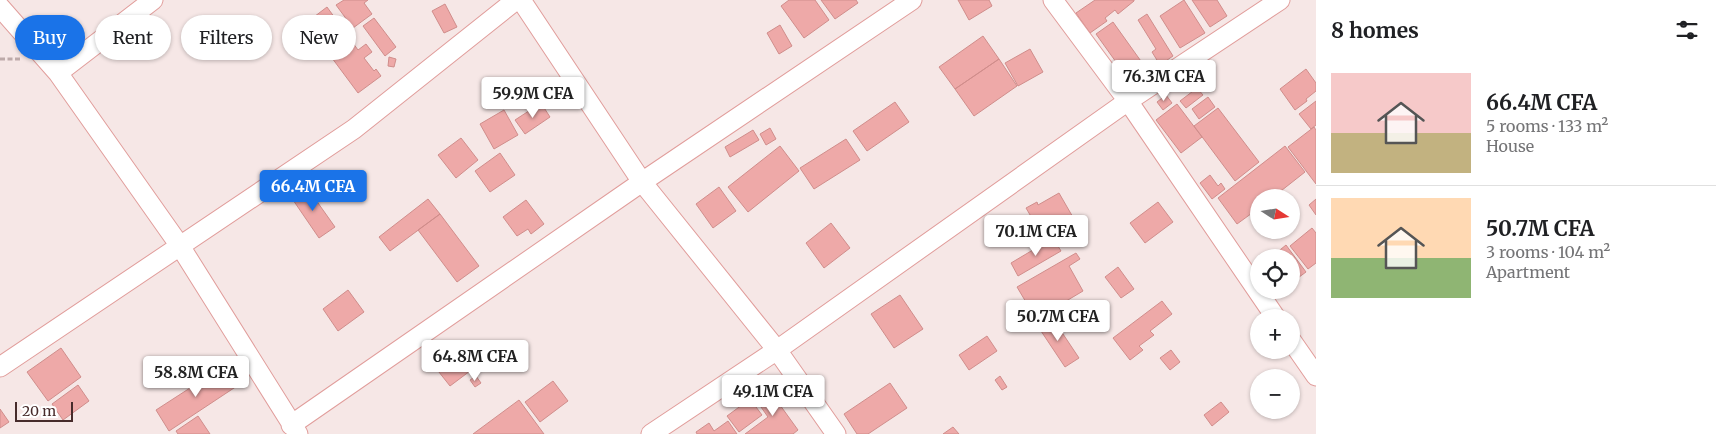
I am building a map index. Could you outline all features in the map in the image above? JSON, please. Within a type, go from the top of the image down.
[{"type":"street","points":[[58,73],[153,0]]},
{"type":"street","points":[[0,367],[354,129],[516,0]]},
{"type":"street","points":[[521,0],[642,182],[777,350],[836,434]]},
{"type":"street","points":[[0,7],[58,73],[180,246],[295,430],[642,182],[912,0]]},
{"type":"street","points":[[1054,0],[1128,102],[1270,309]]},
{"type":"street","points":[[651,434],[777,350],[1128,102],[1280,0]]},
{"type":"street","points":[[1300,353],[1316,376]]},
{"type":"building","points":[[344,0],[368,0],[364,3],[372,14],[356,26],[356,15],[343,15],[336,5]]},
{"type":"building","points":[[789,0],[815,0],[829,20],[804,38],[781,6]]},
{"type":"building","points":[[821,0],[856,0],[858,3],[835,19]]},
{"type":"building","points":[[958,0],[989,0],[992,6],[969,20]]},
{"type":"building","points":[[1095,0],[1134,1],[1118,14],[1115,10],[1105,18],[1107,21],[1090,33],[1076,13]]},
{"type":"building","points":[[1184,0],[1205,33],[1180,48],[1160,16]]},
{"type":"building","points":[[1192,0],[1217,0],[1227,16],[1210,27]]},
{"type":"building","points":[[445,4],[457,27],[444,33],[432,11]]},
{"type":"building","points":[[327,7],[333,15],[316,15]]},
{"type":"building","points":[[1147,14],[1173,56],[1160,65],[1152,52],[1156,49],[1138,20]]},
{"type":"building","points":[[374,18],[396,47],[385,56],[363,26]]},
{"type":"building","points":[[1113,22],[1148,71],[1131,83],[1096,34]]},
{"type":"building","points":[[780,25],[792,46],[779,54],[767,33]]},
{"type":"building","points":[[983,36],[999,59],[955,89],[939,67]]},
{"type":"building","points":[[366,44],[372,52],[364,58],[374,71],[376,69],[381,76],[358,93],[333,60],[356,60],[356,47],[358,50]]},
{"type":"building","points":[[1030,49],[1043,72],[1018,86],[1005,63]]},
{"type":"building","points":[[389,57],[396,59],[394,67],[388,66]]},
{"type":"building","points":[[999,59],[1017,86],[974,116],[955,89]]},
{"type":"building","points":[[1306,69],[1316,83],[1316,91],[1295,110],[1280,89]]},
{"type":"building","points":[[1197,88],[1203,95],[1186,108],[1180,101]]},
{"type":"building","points":[[1166,95],[1172,103],[1163,110],[1157,102]]},
{"type":"building","points":[[1208,97],[1215,107],[1199,119],[1192,109]]},
{"type":"building","points":[[1316,101],[1316,125],[1311,129],[1299,114]]},
{"type":"building","points":[[895,102],[909,122],[867,151],[853,131]]},
{"type":"building","points":[[541,103],[550,117],[525,134],[515,120]]},
{"type":"building","points":[[1177,104],[1202,137],[1181,153],[1156,120]]},
{"type":"building","points":[[1218,108],[1259,162],[1235,181],[1194,126]]},
{"type":"building","points":[[504,110],[518,135],[494,149],[480,124]]},
{"type":"building","points":[[1314,127],[1316,130],[1316,184],[1288,147]]},
{"type":"building","points":[[770,128],[776,139],[766,145],[760,134]]},
{"type":"building","points":[[753,130],[759,140],[730,157],[725,147]]},
{"type":"building","points":[[461,138],[478,160],[456,178],[438,155]]},
{"type":"building","points":[[846,139],[860,160],[814,189],[800,168]]},
{"type":"building","points":[[780,146],[799,171],[748,212],[728,187]]},
{"type":"building","points":[[1285,146],[1305,172],[1283,189],[1250,189],[1250,215],[1237,224],[1218,198]]},
{"type":"building","points":[[500,153],[515,175],[490,192],[475,171]]},
{"type":"building","points":[[1210,175],[1218,186],[1221,183],[1225,189],[1212,199],[1200,183]]},
{"type":"building","points":[[306,186],[335,227],[319,238],[291,197]]},
{"type":"building","points":[[719,187],[736,211],[713,228],[696,204]]},
{"type":"building","points":[[1059,193],[1074,219],[1043,237],[1026,208],[1037,202],[1038,205]]},
{"type":"building","points":[[428,199],[440,214],[390,251],[379,237]]},
{"type":"building","points":[[1316,199],[1316,215],[1309,205]]},
{"type":"building","points":[[526,200],[544,224],[531,234],[528,229],[517,236],[503,217]]},
{"type":"building","points":[[1158,202],[1173,222],[1145,243],[1130,223]]},
{"type":"building","points":[[440,214],[479,266],[457,282],[418,230]]},
{"type":"building","points":[[831,223],[850,248],[824,268],[806,243]]},
{"type":"building","points":[[1312,228],[1316,233],[1316,263],[1308,269],[1300,259],[1300,249],[1292,249],[1290,246]]},
{"type":"building","points":[[1053,238],[1061,251],[1018,276],[1011,263]]},
{"type":"building","points":[[1286,245],[1289,249],[1281,249]]},
{"type":"building","points":[[1076,253],[1080,259],[1069,266],[1083,291],[1036,319],[1017,287]]},
{"type":"building","points":[[1300,264],[1306,272],[1300,276]]},
{"type":"building","points":[[1118,267],[1134,289],[1121,298],[1105,277]]},
{"type":"building","points":[[348,290],[364,312],[338,331],[323,309]]},
{"type":"building","points":[[900,295],[923,329],[894,348],[871,314]]},
{"type":"building","points":[[1162,301],[1172,314],[1150,331],[1154,335],[1139,346],[1143,350],[1130,360],[1113,338]]},
{"type":"building","points":[[1051,316],[1079,358],[1065,367],[1037,325]]},
{"type":"building","points":[[987,336],[997,351],[969,370],[959,355]]},
{"type":"building","points":[[456,344],[474,368],[450,386],[431,362]]},
{"type":"building","points":[[61,348],[81,377],[48,401],[27,372]]},
{"type":"building","points":[[1171,350],[1180,362],[1170,370],[1160,358]]},
{"type":"building","points":[[224,366],[237,386],[169,431],[156,410]]},
{"type":"building","points":[[476,376],[481,383],[475,387],[470,380]]},
{"type":"building","points":[[1000,376],[1007,387],[1002,390],[995,380]]},
{"type":"building","points":[[553,381],[568,401],[540,422],[525,402]]},
{"type":"building","points":[[890,383],[907,408],[868,434],[857,434],[844,414]]},
{"type":"building","points":[[78,385],[89,401],[63,420],[52,404]]},
{"type":"building","points":[[767,387],[798,430],[793,434],[745,434],[768,417],[754,397]]},
{"type":"building","points":[[750,399],[762,415],[739,432],[727,416]]},
{"type":"building","points":[[519,400],[544,434],[473,434]]},
{"type":"building","points":[[1221,402],[1229,412],[1212,426],[1204,415]]},
{"type":"building","points":[[0,409],[9,422],[0,428]]},
{"type":"building","points":[[198,416],[210,434],[178,434],[176,431]]},
{"type":"building","points":[[728,421],[737,434],[697,434],[696,432],[709,423],[714,431]]},
{"type":"building","points":[[953,427],[959,434],[943,434]]}]
